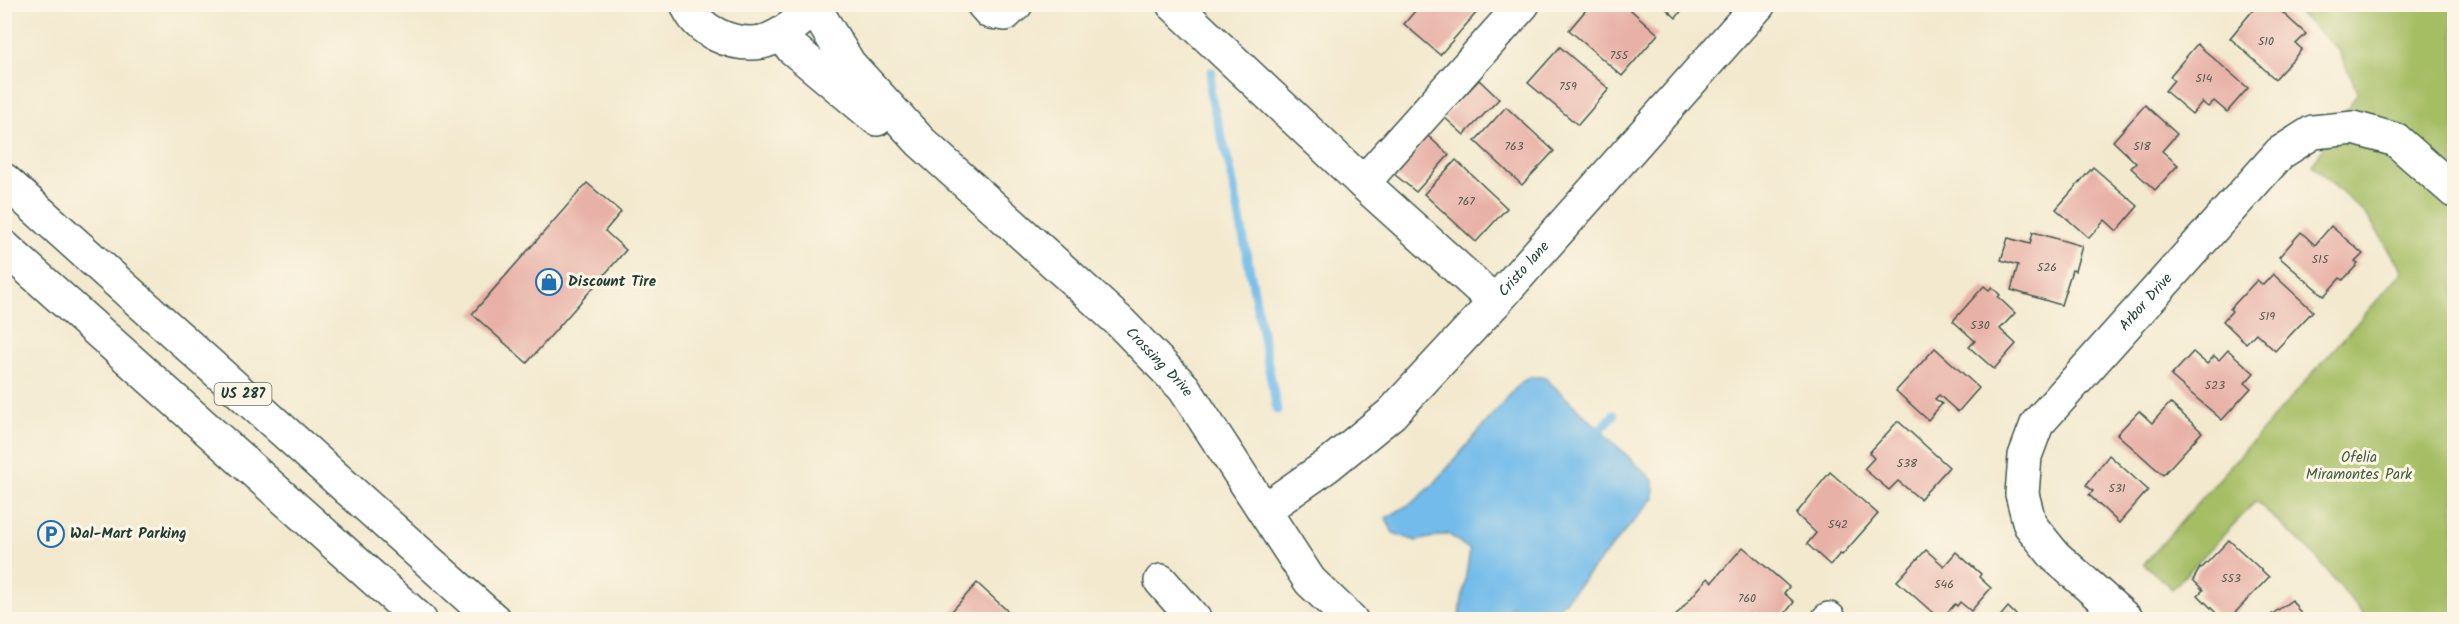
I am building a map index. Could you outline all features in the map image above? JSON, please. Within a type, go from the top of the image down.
[{"type":"street","name":"Crossing Drive","points":[[687,4],[702,26],[720,37],[741,43],[762,42],[782,34],[799,21],[811,4],[849,64],[921,142],[1119,322],[1184,388],[1310,581],[1352,620]]},
{"type":"street","points":[[983,4],[990,12],[1005,14],[1016,4]]},
{"type":"street","points":[[1173,4],[1363,183],[1495,302]]},
{"type":"street","points":[[1363,183],[1523,4]]},
{"type":"street","name":"Cristo lane","points":[[1264,510],[1327,466],[1391,414],[1495,302],[1759,4]]},
{"type":"street","name":"Crossing Drive","points":[[782,34],[792,48],[890,129],[921,142]]},
{"type":"street","name":"Arbor Drive","points":[[2127,620],[2055,556],[2030,525],[2022,494],[2025,456],[2037,424],[2280,153],[2313,132],[2354,128],[2396,140],[2454,191]]},
{"type":"street","name":"US 287","points":[[4,180],[494,620]]},
{"type":"street","points":[[4,247],[420,620]]},
{"type":"street","points":[[1161,581],[1195,620]]},
{"type":"green space","name":"Ofelia Miramontes Park","points":[[2290,5],[2454,5],[2454,619],[2367,619],[2314,555],[2256,501],[2172,589],[2144,564],[2403,271],[2368,217],[2312,165],[2358,92],[2337,48]]},
{"type":"water","points":[[1530,377],[1544,377],[1654,481],[1654,498],[1557,610],[1542,617],[1533,618],[1511,606],[1508,619],[1459,619],[1470,550],[1448,534],[1416,541],[1393,533],[1386,518],[1415,501],[1433,485],[1520,383]]},
{"type":"building","points":[[1421,4],[1484,4],[1440,55],[1404,24]]},
{"type":"building","points":[[1591,4],[1624,4],[1658,34],[1622,76],[1569,30]]},
{"type":"building","points":[[1661,4],[1687,4],[1676,18]]},
{"type":"building","points":[[2258,4],[2273,4],[2306,34],[2296,44],[2302,49],[2275,79],[2230,38]]},
{"type":"building","points":[[2197,44],[2248,88],[2227,112],[2214,101],[2208,107],[2202,102],[2192,114],[2165,91],[2174,80],[2170,76]]},
{"type":"building","points":[[1560,47],[1609,89],[1578,125],[1528,83]]},
{"type":"building","points":[[1479,80],[1499,99],[1464,135],[1444,117]]},
{"type":"building","points":[[2145,105],[2177,134],[2162,151],[2178,165],[2155,190],[2131,168],[2136,163],[2113,141]]},
{"type":"building","points":[[1506,107],[1554,151],[1522,185],[1475,141]]},
{"type":"building","points":[[1428,136],[1449,155],[1416,192],[1394,174]]},
{"type":"building","points":[[1456,160],[1507,208],[1476,242],[1424,194]]},
{"type":"building","points":[[2093,167],[2138,206],[2117,231],[2105,220],[2089,238],[2056,209]]},
{"type":"building","name":"Discount Tire","points":[[587,183],[621,212],[605,231],[626,250],[527,363],[472,314]]},
{"type":"building","points":[[2331,226],[2363,254],[2355,262],[2358,264],[2343,280],[2340,278],[2324,296],[2279,257],[2301,232],[2315,245]]},
{"type":"building","points":[[2033,232],[2082,246],[2061,305],[2011,290],[2018,265],[2001,260],[2008,238],[2030,244]]},
{"type":"building","points":[[2273,274],[2313,311],[2275,351],[2256,333],[2246,343],[2223,321],[2232,311],[2230,309],[2257,280],[2263,285]]},
{"type":"building","points":[[1984,286],[1989,290],[1992,287],[2000,295],[1998,297],[2015,313],[2000,329],[2016,344],[1994,369],[1969,347],[1975,341],[1953,321]]},
{"type":"building","points":[[1935,348],[1979,388],[1958,412],[1939,395],[1935,399],[1942,404],[1928,420],[1896,391]]},
{"type":"building","points":[[2228,350],[2254,373],[2245,383],[2251,388],[2222,420],[2171,376],[2193,352],[2207,364],[2214,356],[2219,360]]},
{"type":"building","points":[[2170,403],[2202,432],[2163,475],[2117,434],[2139,411],[2152,423]]},
{"type":"building","points":[[1898,421],[1949,467],[1920,499],[1898,481],[1889,490],[1864,469],[1874,458],[1869,453]]},
{"type":"building","points":[[2109,455],[2148,490],[2119,523],[2089,495],[2093,491],[2086,485]]},
{"type":"building","points":[[1830,472],[1878,514],[1842,555],[1840,554],[1830,565],[1807,544],[1816,533],[1796,514]]},
{"type":"building","points":[[2229,540],[2269,577],[2228,620],[2223,620],[2198,595],[2203,590],[2193,580],[2200,568]]},
{"type":"building","points":[[1743,547],[1789,587],[1784,593],[1794,602],[1780,620],[1764,620],[1758,614],[1754,618],[1749,614],[1744,620],[1672,620],[1708,578],[1712,582]]},
{"type":"building","points":[[1926,550],[1944,566],[1956,552],[1981,574],[1979,577],[1991,588],[1971,611],[1960,602],[1957,606],[1955,604],[1941,620],[1897,581]]},
{"type":"building","points":[[977,583],[1012,615],[1007,620],[944,620]]},
{"type":"building","points":[[2292,600],[2305,620],[2264,620]]},
{"type":"building","points":[[2008,607],[2021,620],[1997,620]]},
{"type":"waterway","points":[[1202,4],[1209,23]]},
{"type":"waterway","points":[[1212,72],[1210,93],[1230,168],[1277,410]]},
{"type":"waterway","points":[[1593,437],[1614,415]]},
{"type":"place","name":"Discount Tire","points":[[549,282]]},
{"type":"place","name":"Wal-Mart Parking","points":[[51,534]]}]
